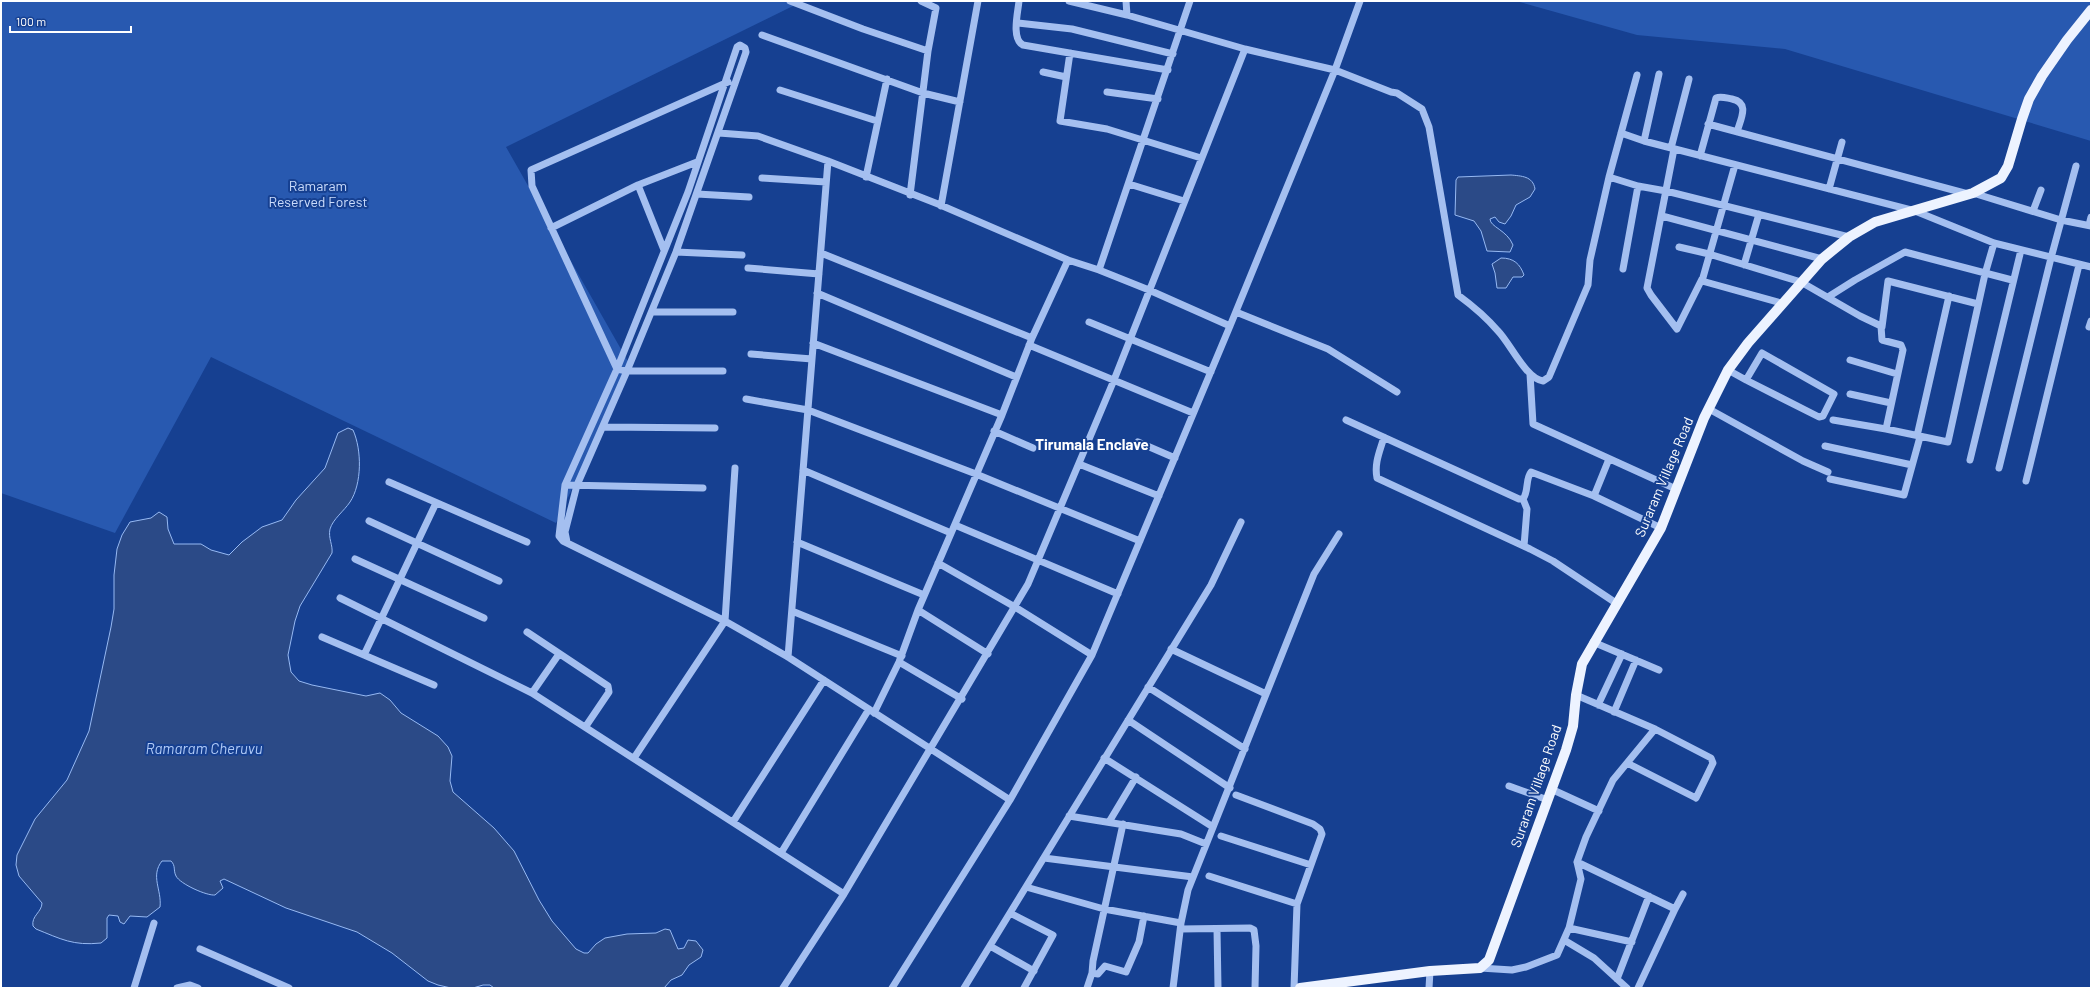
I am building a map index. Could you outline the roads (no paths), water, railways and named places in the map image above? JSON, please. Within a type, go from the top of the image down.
[{"type":"main road","name":"Suraram Village Road","points":[[1480,968],[1490,960],[1548,800],[1572,726],[1582,664],[1593,642],[1661,528],[1709,409],[1728,370],[1781,303],[1822,259],[1849,237],[1875,222],[1971,194],[2001,178],[2008,166],[2022,119],[2030,99],[2042,76],[2067,40],[2091,10]]},
{"type":"main road","points":[[1300,988],[1430,971],[1480,968]]},
{"type":"street","points":[[790,1],[862,29],[928,52]]},
{"type":"street","points":[[910,195],[928,52],[936,8],[921,1]]},
{"type":"street","points":[[941,206],[978,1]]},
{"type":"street","points":[[1019,1],[1017,37],[1020,44],[1168,70]]},
{"type":"street","points":[[1126,1],[1127,15]]},
{"type":"street","points":[[1099,270],[1168,70],[1190,1]]},
{"type":"street","points":[[892,988],[1010,800],[1092,655],[1236,312],[1335,70],[1360,1]]},
{"type":"street","points":[[1074,2],[1100,4],[1127,15],[1244,49],[1335,70],[1391,92],[1397,92],[1422,109],[1429,127],[1458,295],[1479,311],[1499,331],[1530,374],[1543,381],[1548,377],[1588,285],[1590,260],[1609,177],[1637,75]]},
{"type":"street","points":[[1018,23],[1072,29],[1173,54]]},
{"type":"street","points":[[762,35],[923,93],[960,102]]},
{"type":"street","points":[[567,542],[565,532],[577,485],[627,371],[676,252],[719,133],[746,52],[745,48],[740,45],[737,47],[688,192],[616,369],[565,485],[558,531],[560,540],[567,542],[725,621],[788,657],[1010,800]]},
{"type":"street","points":[[783,988],[844,894],[930,749],[962,699],[1028,584],[1114,380],[1244,49]]},
{"type":"street","points":[[1070,53],[1060,121],[1107,129],[1202,158]]},
{"type":"street","points":[[1044,72],[1066,77]]},
{"type":"street","points":[[1644,141],[1659,74]]},
{"type":"street","points":[[866,177],[887,79]]},
{"type":"street","points":[[1689,79],[1673,148],[1648,288],[1651,295],[1677,329],[1702,279],[1735,164]]},
{"type":"street","points":[[616,369],[532,186],[531,170],[725,83],[736,81]]},
{"type":"street","points":[[780,90],[877,122]]},
{"type":"street","points":[[1107,92],[1158,99]]},
{"type":"street","points":[[1700,156],[1716,98],[1719,97],[1739,101],[1743,109],[1737,132]]},
{"type":"street","points":[[1708,124],[1971,194],[2062,220],[2090,225],[2091,217]]},
{"type":"street","points":[[719,133],[758,136],[828,161],[910,195],[941,206],[1068,260],[1099,270],[1149,290],[1230,326]]},
{"type":"street","points":[[1621,133],[1644,141],[1700,156],[1915,211],[1994,243],[2091,267]]},
{"type":"street","points":[[1829,189],[1842,142]]},
{"type":"street","points":[[788,657],[828,161]]},
{"type":"street","points":[[551,228],[638,185],[697,162]]},
{"type":"street","points":[[1999,468],[2051,258],[2076,166]]},
{"type":"street","points":[[1609,177],[1638,186],[1666,191],[1849,237]]},
{"type":"street","points":[[762,178],[826,182]]},
{"type":"street","points":[[1129,184],[1184,201]]},
{"type":"street","points":[[638,185],[664,250]]},
{"type":"street","points":[[1623,269],[1638,186]]},
{"type":"street","points":[[2033,211],[2041,190]]},
{"type":"street","points":[[697,194],[749,197]]},
{"type":"street","points":[[1744,265],[1759,214]]},
{"type":"street","points":[[1662,216],[1822,259]]},
{"type":"street","points":[[1833,420],[1948,442],[1978,304],[1994,243]]},
{"type":"street","points":[[1679,248],[1709,254],[1801,282],[1882,327]]},
{"type":"street","points":[[1970,460],[2012,280],[2021,250]]},
{"type":"street","points":[[676,252],[742,255]]},
{"type":"street","points":[[1828,297],[1905,252],[2012,280]]},
{"type":"street","points":[[821,253],[1194,414]]},
{"type":"street","points":[[782,853],[872,711],[900,659],[924,595],[1002,415],[1030,342],[1068,260]]},
{"type":"street","points":[[2026,481],[2079,265]]},
{"type":"street","points":[[748,268],[819,274]]},
{"type":"street","points":[[1702,279],[1703,282],[1781,303]]},
{"type":"street","points":[[1886,429],[1903,347],[1882,340],[1882,327],[1888,281],[1978,304]]},
{"type":"street","points":[[817,293],[1016,377]]},
{"type":"street","points":[[1709,409],[1829,475],[1902,496],[1905,493],[1912,465],[1949,296]]},
{"type":"street","points":[[652,312],[733,312]]},
{"type":"street","points":[[1236,312],[1328,349],[1397,392]]},
{"type":"street","points":[[1089,322],[1211,372]]},
{"type":"street","points":[[813,343],[1002,415]]},
{"type":"street","points":[[1728,370],[1746,380],[1819,417],[1823,416],[1834,396],[1834,394],[1762,353],[1746,380]]},
{"type":"street","points":[[750,354],[812,359]]},
{"type":"street","points":[[1850,360],[1897,374]]},
{"type":"street","points":[[616,369],[627,371],[723,371]]},
{"type":"street","points":[[1530,374],[1533,424],[1676,489]]},
{"type":"street","points":[[1850,394],[1891,403]]},
{"type":"street","points":[[746,399],[808,410],[976,474],[1140,541]]},
{"type":"street","points":[[1346,420],[1519,499],[1523,499]]},
{"type":"street","points":[[603,427],[715,428]]},
{"type":"street","points":[[994,431],[1033,448]]},
{"type":"street","points":[[1384,438],[1375,470],[1377,478],[1553,561],[1616,603]]},
{"type":"street","points":[[1138,442],[1175,458]]},
{"type":"street","points":[[1825,446],[1912,465]]},
{"type":"street","points":[[1594,496],[1609,459]]},
{"type":"street","points":[[1079,464],[1159,496]]},
{"type":"street","points":[[634,758],[725,621],[735,468]]},
{"type":"street","points":[[803,470],[951,533]]},
{"type":"street","points":[[1524,546],[1526,509],[1523,499],[1526,495],[1528,476],[1531,472],[1594,496],[1661,528]]},
{"type":"street","points":[[389,482],[527,542]]},
{"type":"street","points":[[565,485],[703,488]]},
{"type":"street","points":[[364,655],[436,503]]},
{"type":"street","points":[[369,521],[499,581]]},
{"type":"street","points":[[964,988],[1211,585],[1241,522]]},
{"type":"street","points":[[955,524],[1118,594]]},
{"type":"street","points":[[1173,988],[1181,926],[1188,890],[1230,788],[1314,574],[1339,534]]},
{"type":"street","points":[[797,542],[924,595]]},
{"type":"street","points":[[354,559],[484,618]]},
{"type":"street","points":[[938,563],[1015,607],[1092,655]]},
{"type":"street","points":[[340,598],[532,693],[586,726],[844,894]]},
{"type":"street","points":[[918,610],[988,654]]},
{"type":"street","points":[[792,611],[900,659],[962,699]]},
{"type":"street","points":[[527,632],[608,686],[609,692],[586,726]]},
{"type":"street","points":[[322,637],[434,685]]},
{"type":"street","points":[[1593,642],[1659,670]]},
{"type":"street","points":[[1171,649],[1266,694]]},
{"type":"street","points":[[532,693],[559,654]]},
{"type":"street","points":[[1598,705],[1622,654]]},
{"type":"street","points":[[1614,712],[1636,660]]},
{"type":"street","points":[[733,822],[824,680]]},
{"type":"street","points":[[1148,687],[1245,750]]},
{"type":"street","points":[[1576,695],[1655,729],[1713,761],[1698,796],[1694,798],[1627,763]]},
{"type":"street","points":[[1128,720],[1230,788]]},
{"type":"street","points":[[1480,968],[1512,970],[1526,967],[1557,955],[1568,928],[1581,879],[1577,862],[1586,837],[1613,780],[1655,729]]},
{"type":"street","points":[[1104,758],[1213,827]]},
{"type":"street","points":[[1109,822],[1136,777]]},
{"type":"street","points":[[1509,786],[1548,800]]},
{"type":"street","points":[[1551,789],[1599,811]]},
{"type":"street","points":[[1236,795],[1313,824],[1320,829],[1322,834],[1296,904],[1294,988]]},
{"type":"street","points":[[1069,816],[1181,834],[1206,844]]},
{"type":"street","points":[[1087,988],[1092,973],[1093,961],[1123,824]]},
{"type":"street","points":[[1221,836],[1311,865]]},
{"type":"street","points":[[1044,858],[1193,877]]},
{"type":"street","points":[[1577,862],[1675,909]]},
{"type":"street","points":[[1209,876],[1296,904]]},
{"type":"street","points":[[1026,887],[1104,909],[1144,916],[1181,926],[1217,929],[1250,928],[1254,930],[1256,946],[1255,988]]},
{"type":"street","points":[[1638,988],[1683,894]]},
{"type":"street","points":[[1617,979],[1648,896]]},
{"type":"street","points":[[1010,913],[1052,935],[1024,988]]},
{"type":"street","points":[[1092,973],[1098,974],[1105,966],[1126,972],[1139,942],[1144,916]]},
{"type":"street","points":[[134,988],[154,923]]},
{"type":"street","points":[[1568,928],[1632,942]]},
{"type":"street","points":[[1217,929],[1218,988]]},
{"type":"street","points":[[1564,940],[1594,958],[1627,988]]},
{"type":"street","points":[[990,946],[1034,971]]},
{"type":"street","points":[[200,949],[289,988]]},
{"type":"street","points":[[1429,988],[1430,971]]},
{"type":"street","points":[[177,988],[190,985],[198,988]]},
{"type":"water","points":[[1522,176],[1529,179],[1532,181],[1535,189],[1530,197],[1516,205],[1505,224],[1499,222],[1495,217],[1490,219],[1491,222],[1510,240],[1513,245],[1510,252],[1487,251],[1481,231],[1474,221],[1455,215],[1456,180],[1458,177]]},
{"type":"water","points":[[1501,258],[1510,259],[1516,262],[1524,275],[1522,277],[1513,277],[1506,288],[1497,288],[1492,264]]},
{"type":"water","name":"Ramaram Cheruvu","points":[[348,428],[353,430],[358,447],[359,477],[357,486],[350,502],[331,525],[330,535],[332,553],[300,606],[295,621],[288,655],[291,672],[299,681],[312,685],[366,696],[380,693],[390,700],[401,713],[438,736],[448,747],[452,756],[450,781],[453,792],[494,828],[514,851],[539,900],[552,921],[576,949],[584,953],[588,953],[596,944],[605,938],[627,934],[656,933],[665,929],[670,930],[678,949],[684,948],[688,940],[696,941],[703,950],[701,957],[689,965],[682,975],[671,980],[664,988],[494,988],[490,985],[483,985],[473,988],[451,988],[438,985],[428,981],[392,953],[357,932],[286,908],[224,879],[220,881],[223,888],[215,895],[206,894],[194,889],[178,879],[171,861],[162,861],[157,872],[160,907],[147,917],[130,916],[124,924],[120,922],[118,916],[109,915],[107,918],[107,938],[101,943],[91,944],[67,941],[36,929],[33,926],[34,919],[42,906],[42,903],[19,876],[16,865],[17,855],[35,819],[67,780],[89,731],[114,609],[114,575],[117,549],[122,535],[130,522],[151,518],[159,512],[167,517],[168,529],[174,544],[201,544],[211,550],[229,555],[242,542],[262,527],[282,520],[296,500],[325,468],[338,433]]},
{"type":"district","name":"Tirumala Enclave","points":[[1092,445]]},
{"type":"park label","name":"Ramaram Reserved Forest","points":[[318,194]]}]
